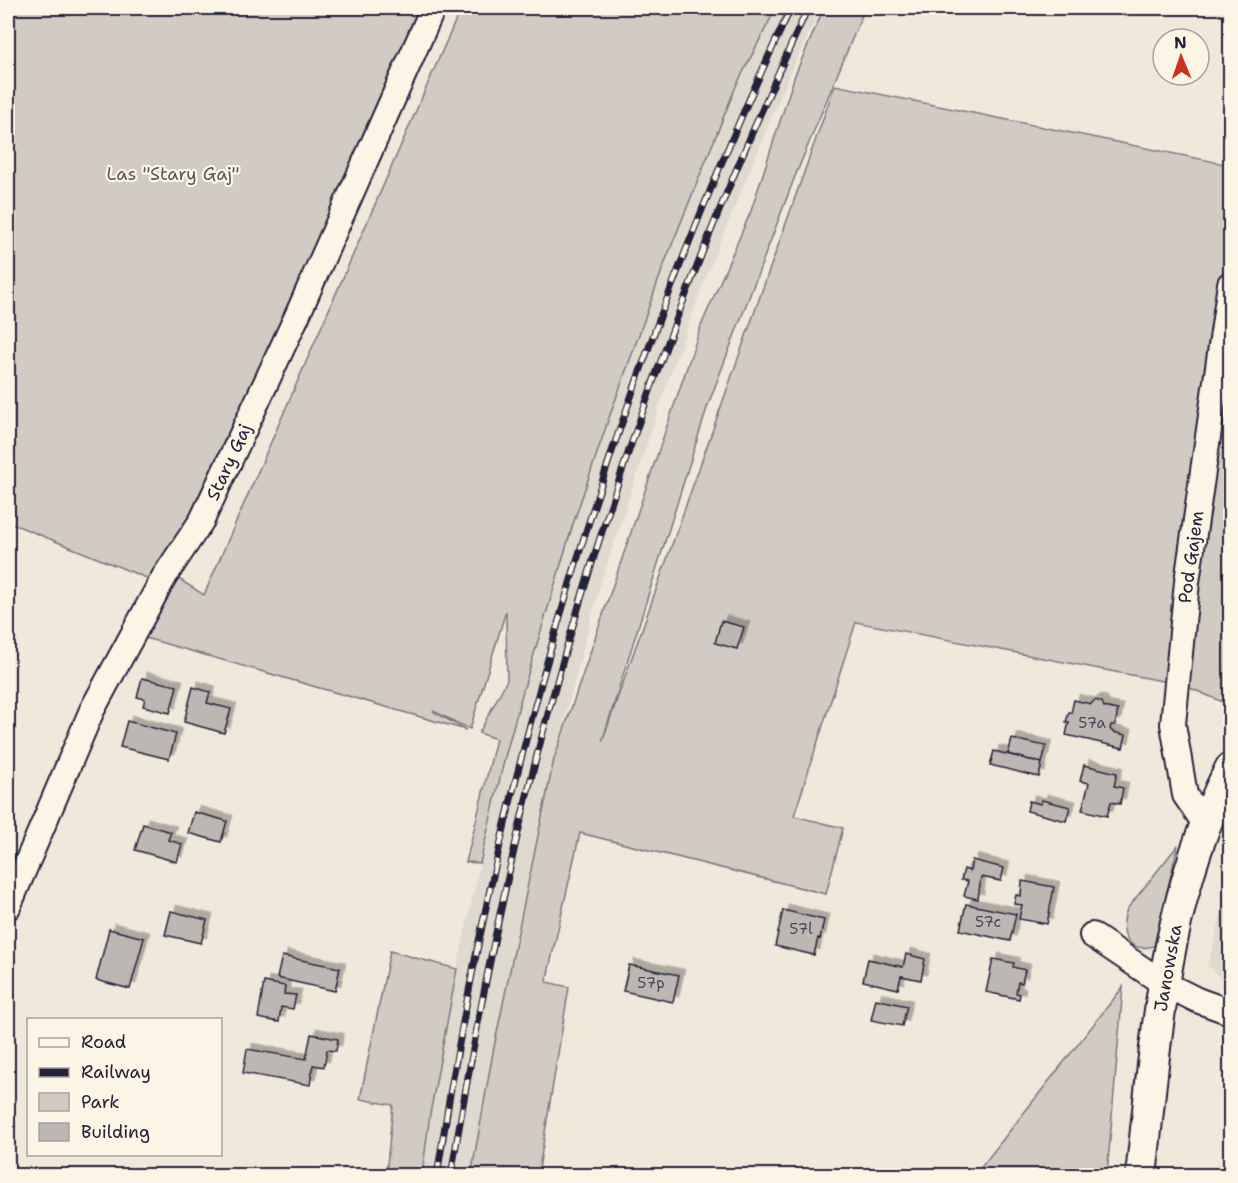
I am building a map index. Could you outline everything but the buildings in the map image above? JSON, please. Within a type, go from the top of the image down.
[{"type":"street","name":"Stary Gaj","points":[[8,907],[92,710],[164,577],[202,520],[297,316],[433,8]]},
{"type":"street","name":"Pod Gajem","points":[[1205,824],[1185,795],[1173,724],[1186,582],[1230,284]]},
{"type":"street","name":"Janowska","points":[[1141,1176],[1163,983],[1183,892],[1205,824],[1230,769]]},
{"type":"street","points":[[1092,935],[1163,983],[1197,1000],[1230,1012]]},
{"type":"shaded area","points":[[776,8],[821,8],[791,71],[707,274],[667,383],[598,592],[554,759],[493,1052],[471,1175],[422,1176],[430,1114],[457,969],[480,863],[505,757],[573,524],[665,262],[736,86]]},
{"type":"shaded area","points":[[1230,881],[1230,987],[1228,987],[1208,965]]},
{"type":"green space","name":"Las \"Stary Gaj\"","points":[[8,8],[428,8],[204,518],[154,581],[8,522]]},
{"type":"green space","points":[[461,8],[776,8],[736,86],[665,262],[609,418],[573,524],[523,691],[480,863],[466,862],[496,739],[479,733],[507,680],[506,611],[470,729],[433,711],[466,730],[142,637],[179,579],[204,595]]},
{"type":"green space","points":[[824,8],[865,8],[794,179],[708,405],[602,742],[835,85],[1230,165],[1230,692],[1223,702],[1183,685],[856,622],[794,816],[843,828],[826,894],[580,833],[546,982],[569,987],[538,1175],[471,1176],[493,1052],[554,759],[701,326],[751,211],[795,75]]},
{"type":"green space","points":[[1178,845],[1154,946],[1137,947],[1127,939],[1125,932],[1127,909]]},
{"type":"green space","points":[[390,951],[457,969],[430,1114],[422,1175],[386,1175],[393,1105],[360,1099]]},
{"type":"green space","points":[[1123,987],[1107,1175],[975,1175]]},
{"type":"railway","points":[[437,1176],[462,1025],[493,875],[529,726],[571,579],[618,433],[671,289],[728,147],[791,8]]},
{"type":"railway","points":[[451,1176],[483,998],[520,822],[550,706],[603,527],[664,351],[698,264],[769,93],[808,8]]}]
